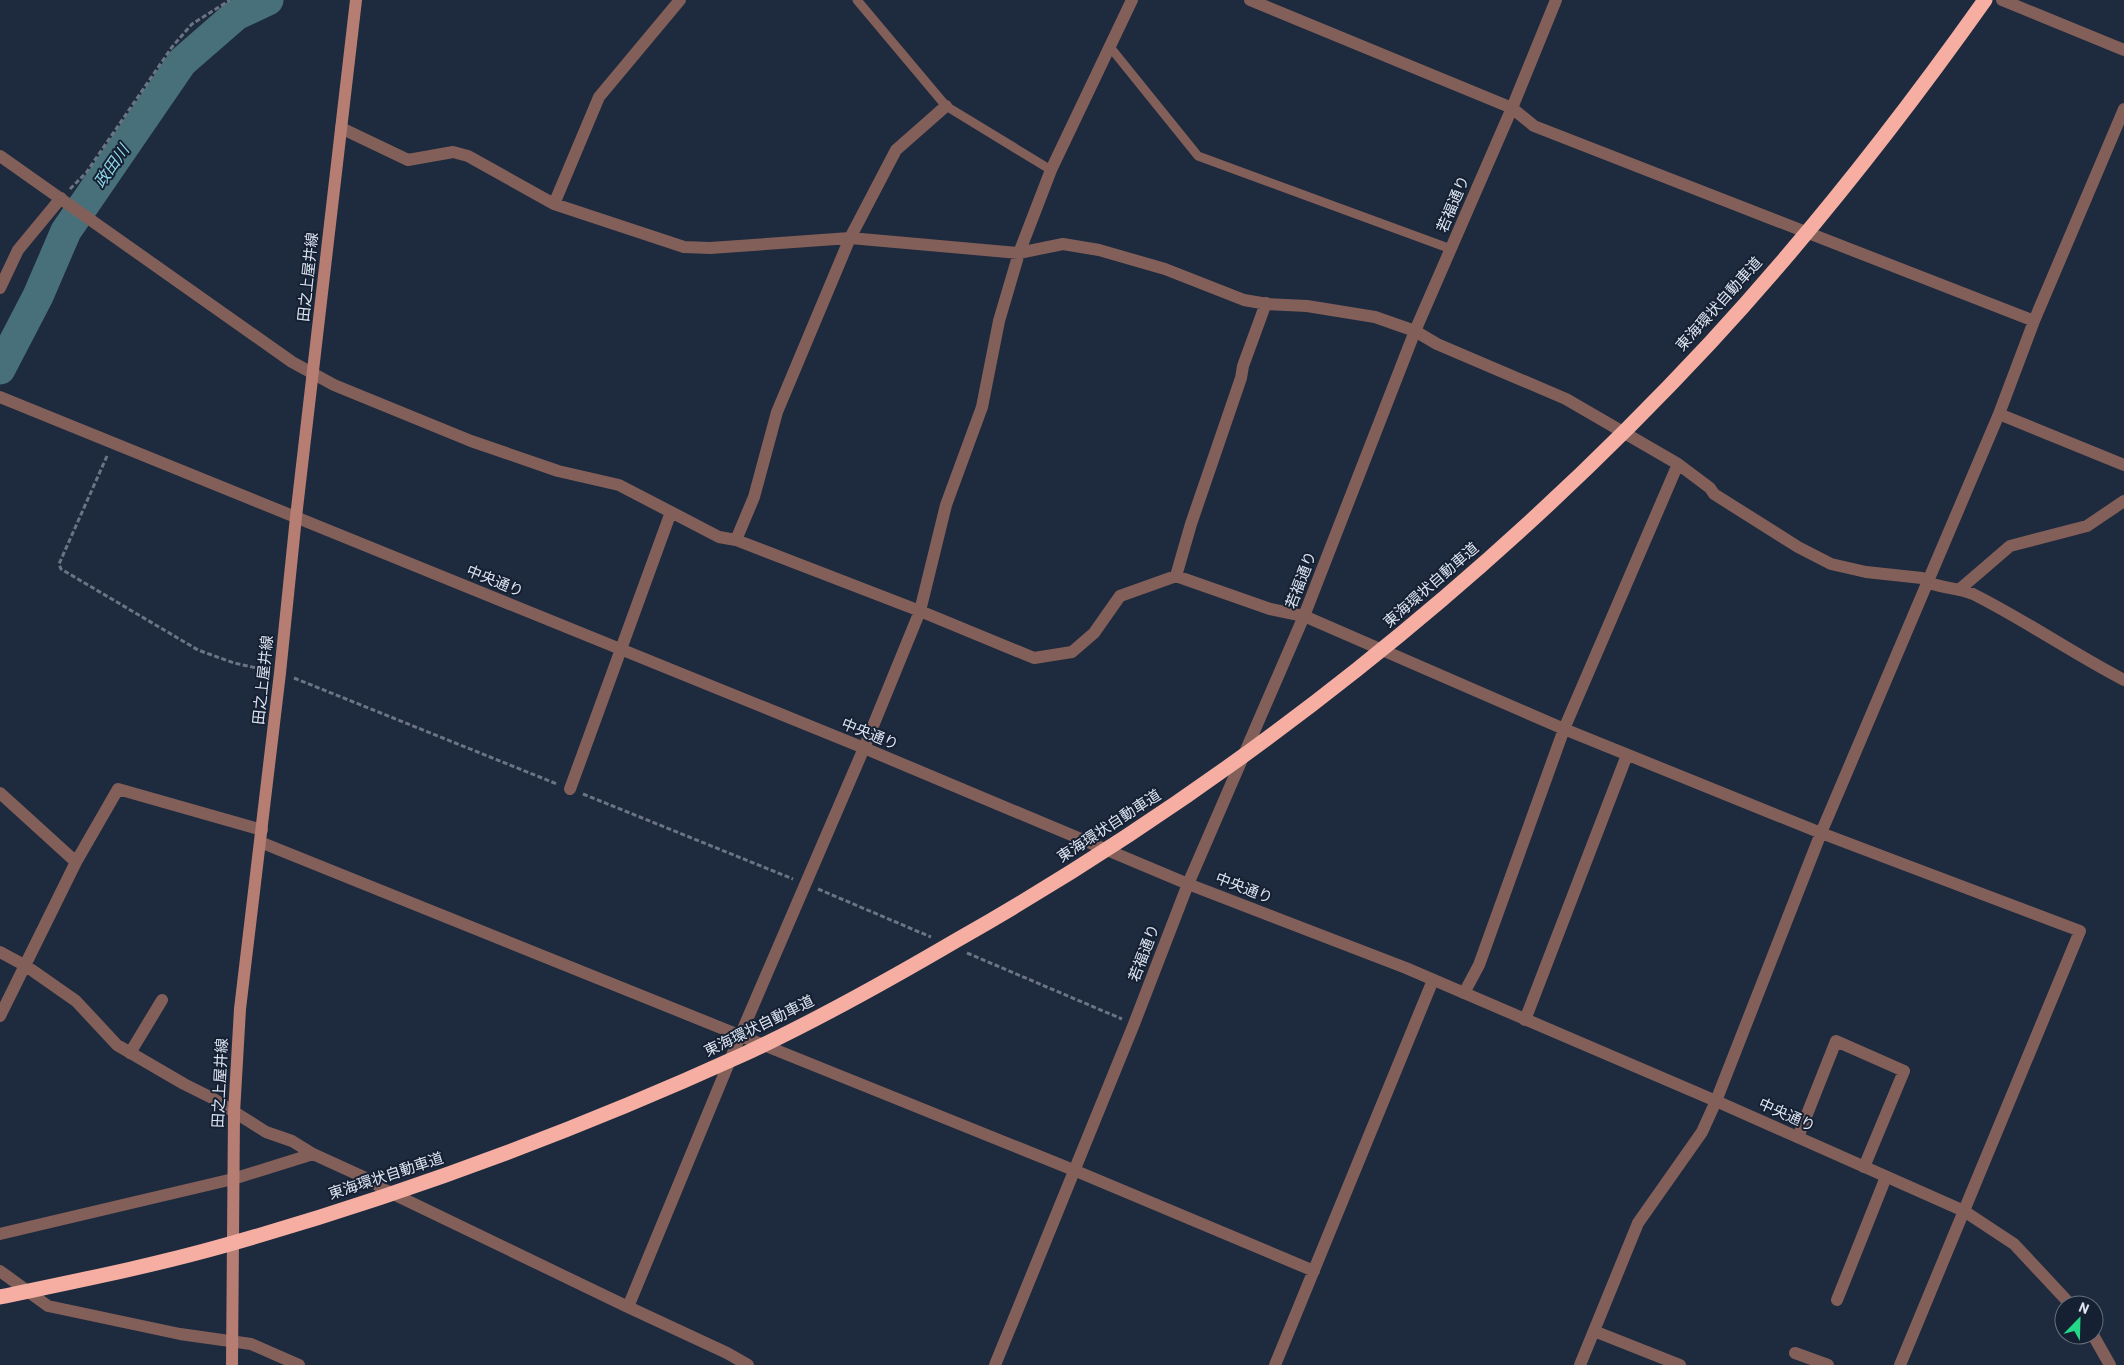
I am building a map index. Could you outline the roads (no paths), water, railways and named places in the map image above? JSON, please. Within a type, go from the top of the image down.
[{"type":"highway","name":"東海環状自動車道","points":[[0,1297],[102,1276],[234,1242],[356,1205],[495,1158],[622,1108],[748,1053],[870,990],[1003,915],[1129,836],[1265,742],[1375,656],[1488,559],[1596,460],[1712,341],[1804,235],[1894,122],[1985,0]]},
{"type":"main road","name":"田之上屋井線","points":[[232,1365],[234,1113],[240,1009],[356,0]]},
{"type":"street","points":[[554,204],[599,97],[680,0]]},
{"type":"street","points":[[628,1307],[740,1036],[864,748],[920,611],[946,505],[982,407],[999,321],[1019,253],[1051,170],[1132,0]]},
{"type":"street","points":[[1250,0],[1512,108],[1534,126],[2034,321]]},
{"type":"street","name":"若福通り","points":[[995,1365],[1076,1171],[1188,884],[1304,616],[1415,331],[1512,108],[1556,0]]},
{"type":"street","points":[[2002,0],[2124,50]]},
{"type":"street","points":[[736,540],[754,497],[777,412],[850,238],[896,150],[946,106]]},
{"type":"street","points":[[1580,1365],[1638,1223],[1697,1140],[1716,1101],[1821,833],[1999,414],[2034,321],[2124,109]]},
{"type":"street","points":[[341,128],[408,160],[453,152],[468,156],[554,204],[684,246],[710,248],[850,238],[1019,253],[1063,244],[1099,250],[1166,269],[1244,300],[1307,306],[1374,318],[1415,331],[1437,344],[1566,399],[1678,464],[1710,488],[1714,494],[1798,547],[1831,564],[1866,572],[1922,578],[1926,583],[1960,589],[2038,630],[2124,680]]},
{"type":"street","points":[[0,156],[65,200],[292,362],[334,385],[471,441],[558,471],[620,485],[719,537],[736,540],[920,611],[1034,658],[1072,652],[1094,633],[1120,596],[1176,576],[1270,609],[1304,616],[1564,729],[1821,833],[2080,931],[1900,1365]]},
{"type":"street","points":[[0,288],[18,250],[65,200]]},
{"type":"street","points":[[1176,576],[1241,378],[1243,366],[1266,303]]},
{"type":"street","name":"中央通り","points":[[0,397],[864,748],[1188,884],[1433,980],[1716,1101],[1964,1211],[2014,1244],[2061,1295]]},
{"type":"street","points":[[1999,414],[2124,465]]},
{"type":"street","points":[[1464,993],[1479,965],[1564,729],[1678,464]]},
{"type":"street","points":[[1960,589],[2010,546],[2087,526],[2124,501]]},
{"type":"street","points":[[570,789],[671,512]]},
{"type":"street","points":[[1525,1020],[1627,754]]},
{"type":"street","points":[[0,1016],[76,862],[118,789],[261,836],[740,1036],[1076,1171],[1314,1270]]},
{"type":"street","points":[[0,793],[76,862]]},
{"type":"street","points":[[0,952],[26,966],[76,1001],[117,1045],[212,1098],[266,1132],[292,1142],[313,1154],[370,1180],[385,1190],[727,1353],[748,1365]]},
{"type":"street","points":[[1275,1365],[1433,980]]},
{"type":"street","points":[[130,1053],[162,1000]]},
{"type":"street","points":[[1798,1138],[1836,1041],[1904,1071],[1864,1167]]},
{"type":"street","points":[[0,1234],[233,1179],[313,1154]]},
{"type":"street","points":[[1837,1300],[1886,1177]]},
{"type":"street","points":[[0,1271],[48,1306],[180,1334],[233,1343],[251,1344],[299,1365]]},
{"type":"street","points":[[1594,1331],[1680,1365]]},
{"type":"street","points":[[2099,1345],[2110,1365]]},
{"type":"street","points":[[1795,1353],[1828,1365]]},
{"type":"lane","points":[[856,0],[946,106],[1051,170]]},
{"type":"lane","points":[[1110,47],[1198,156],[1451,249]]},
{"type":"waterway","name":"政田川","points":[[0,369],[38,296],[66,231],[182,62],[236,15],[268,0]]}]
